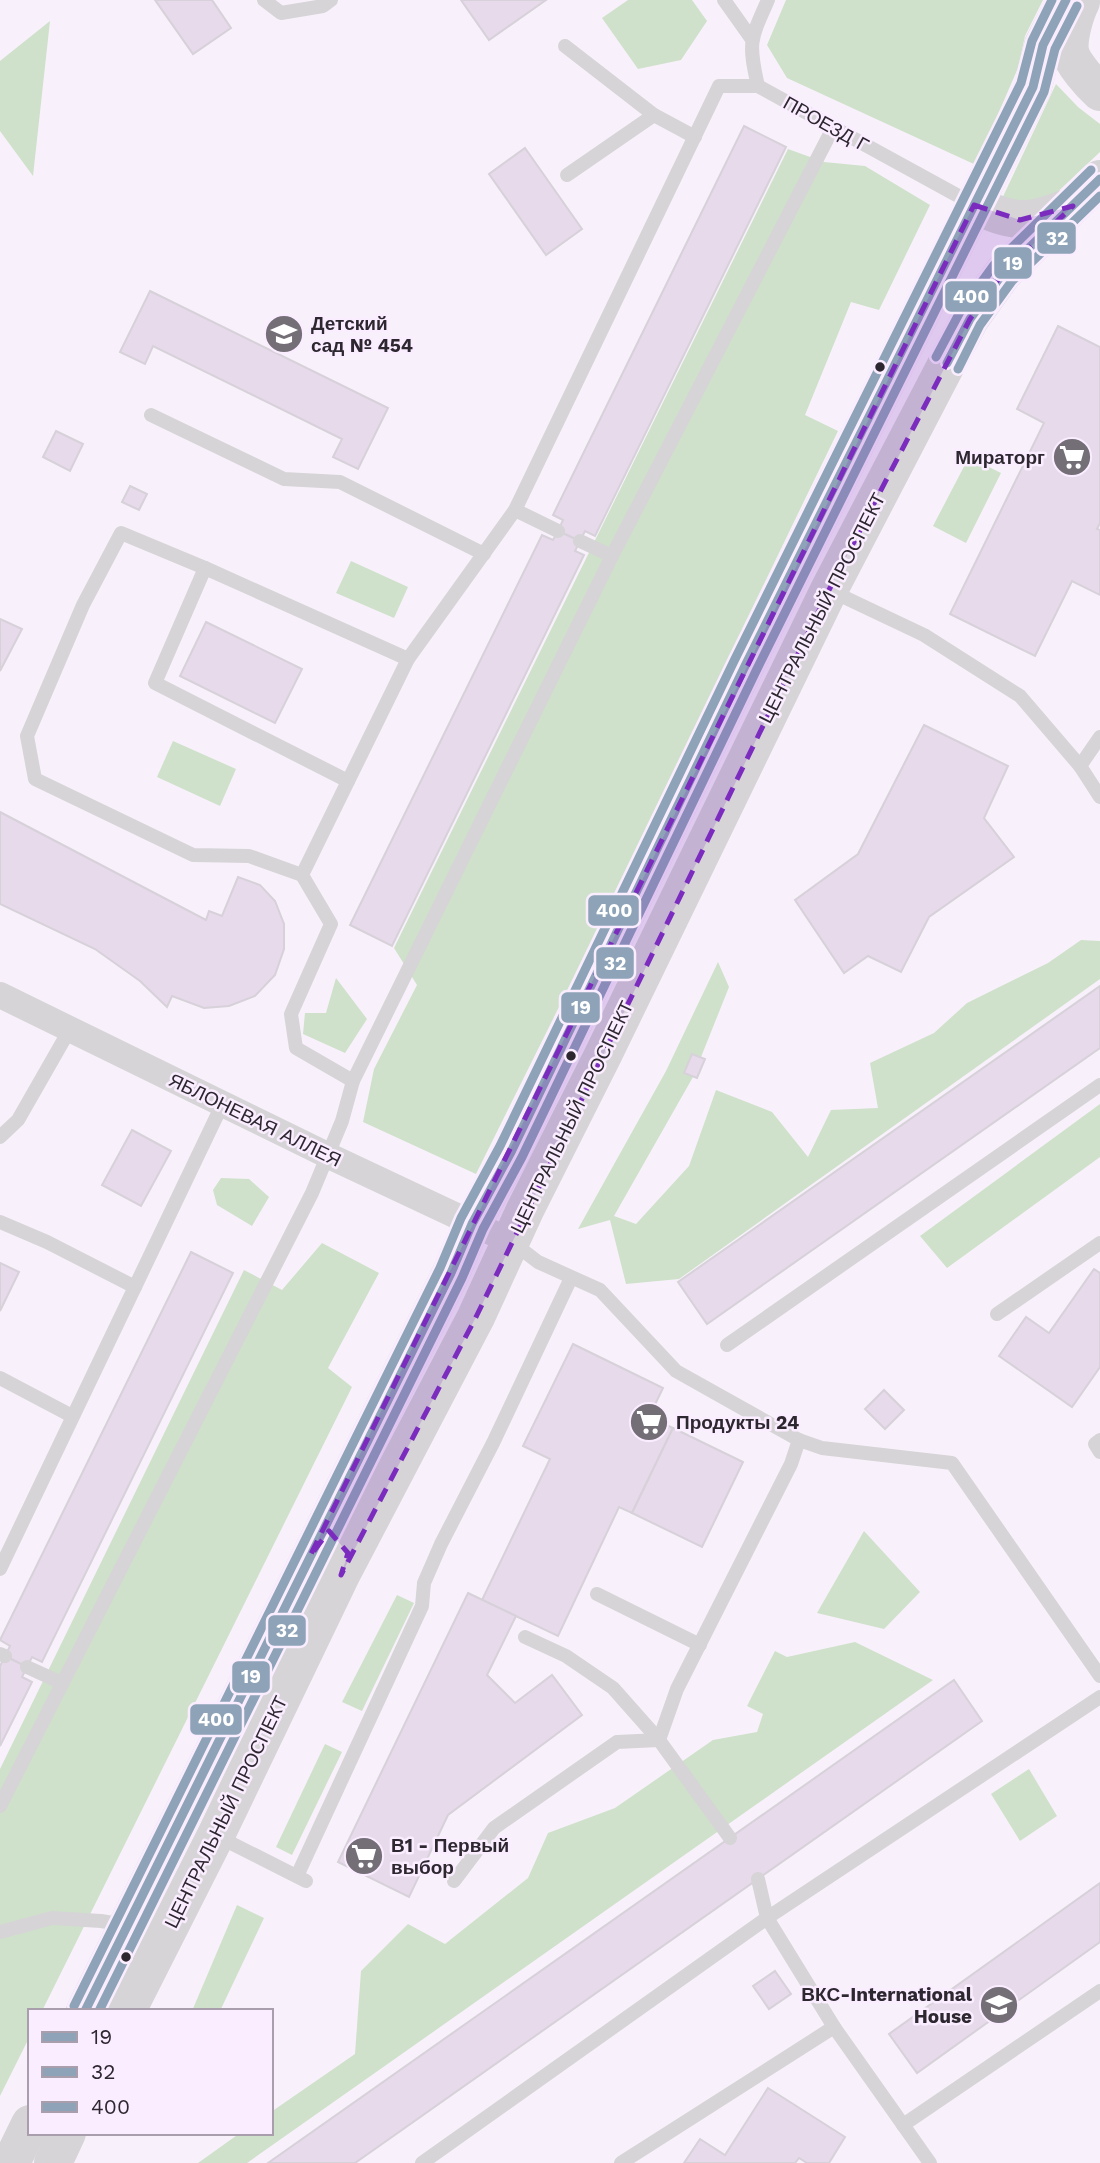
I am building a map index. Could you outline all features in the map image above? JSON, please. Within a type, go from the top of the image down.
[{"type":"main road","name":"ЦЕНТРАЛЬНЫЙ ПРОСПЕКТ","points":[[128,2009],[216,1835],[326,1566],[472,1224],[511,1152],[590,992],[751,654],[1033,87],[1042,46],[1066,0]]},
{"type":"main road","points":[[1082,0],[1074,17],[1070,52],[1089,83],[1100,92]]},
{"type":"main road","name":"ЦЕНТРАЛЬНЫЙ ПРОСПЕКТ","points":[[86,2009],[126,1925],[326,1566],[471,1327],[525,1210],[828,590],[970,319],[1003,273],[1100,179]]},
{"type":"main road","points":[[974,205],[1001,217],[1020,220],[1035,219],[1073,206]]},
{"type":"main road","points":[[590,992],[593,1016],[608,1021],[624,1009]]},
{"type":"main road","points":[[11,2163],[28,2128]]},
{"type":"main road","points":[[53,2163],[66,2135]]},
{"type":"street","name":"ЯБЛОНЕВАЯ АЛЛЕЯ","points":[[0,995],[327,1156],[512,1242]]},
{"type":"lane","points":[[264,0],[281,13],[323,6],[331,0]]},
{"type":"lane","points":[[724,0],[751,38]]},
{"type":"lane","points":[[302,875],[408,659],[515,510],[719,86],[758,86],[751,59],[751,38],[768,0]]},
{"type":"lane","points":[[565,46],[654,115],[695,137]]},
{"type":"lane","name":"ПРОЕЗД Г","points":[[758,86],[974,205]]},
{"type":"lane","points":[[566,175],[654,115]]},
{"type":"lane","points":[[0,1806],[312,1194],[342,1121],[353,1081],[612,556],[833,128]]},
{"type":"lane","points":[[151,415],[284,479],[340,482],[484,554]]},
{"type":"lane","points":[[515,510],[558,530]]},
{"type":"lane","points":[[353,1081],[296,1048],[292,1014],[331,924],[302,875],[248,856],[193,856],[35,779],[26,736],[83,605],[121,533],[408,659]]},
{"type":"lane","points":[[580,541],[612,556]]},
{"type":"lane","points":[[205,568],[155,683],[348,781]]},
{"type":"lane","points":[[828,590],[924,635],[1020,696],[1080,766],[1100,797]]},
{"type":"lane","points":[[1080,766],[1100,737]]},
{"type":"lane","points":[[0,1137],[18,1120],[70,1029]]},
{"type":"lane","points":[[727,1345],[1100,1085]]},
{"type":"lane","points":[[0,1569],[223,1103]]},
{"type":"lane","points":[[0,1222],[47,1242],[135,1287]]},
{"type":"lane","points":[[512,1242],[538,1262],[600,1290],[676,1371],[799,1440],[822,1448],[952,1463],[1100,1676]]},
{"type":"lane","points":[[997,1314],[1100,1243]]},
{"type":"lane","points":[[216,1835],[302,1878],[422,1606],[424,1583],[441,1544],[493,1443],[571,1278]]},
{"type":"lane","points":[[0,1378],[72,1416]]},
{"type":"lane","points":[[659,1740],[677,1689],[791,1464],[799,1440]]},
{"type":"lane","points":[[1100,1440],[1095,1444],[1100,1452]]},
{"type":"lane","points":[[597,1594],[701,1644]]},
{"type":"lane","points":[[525,1636],[566,1656],[613,1688],[659,1740],[730,1838]]},
{"type":"lane","points":[[27,1667],[62,1684]]},
{"type":"lane","points":[[422,2163],[767,1918],[1100,1697]]},
{"type":"lane","points":[[454,1881],[494,1828],[606,1749],[617,1742],[659,1740]]},
{"type":"lane","points":[[758,1879],[767,1918],[834,2026],[930,2163]]},
{"type":"lane","points":[[0,1932],[52,1918],[126,1925]]},
{"type":"lane","points":[[903,2125],[1100,1991]]},
{"type":"lane","points":[[621,2163],[834,2026]]},
{"type":"highlighted area","points":[[974,205],[1020,220],[1073,206],[1003,273],[970,319],[829,590],[476,1317],[341,1575],[348,1553],[329,1531],[310,1556]]},
{"type":"green space","points":[[628,0],[692,0],[707,21],[681,60],[638,69],[602,18]]},
{"type":"green space","points":[[786,0],[1043,0],[1025,36],[1018,68],[976,165],[787,78],[767,45]]},
{"type":"green space","points":[[50,21],[33,176],[0,131],[0,61]]},
{"type":"green space","points":[[1056,84],[1078,107],[1100,124],[1100,152],[1048,201],[999,205]]},
{"type":"green space","points":[[788,149],[824,162],[865,166],[930,205],[879,310],[851,302],[805,415],[838,431],[476,1174],[363,1122],[374,1069],[417,985],[394,948]]},
{"type":"green space","points":[[969,457],[1001,473],[966,543],[933,526]]},
{"type":"green space","points":[[351,561],[408,587],[394,618],[336,593]]},
{"type":"green space","points":[[173,741],[236,769],[220,806],[157,777]]},
{"type":"green space","points":[[1081,940],[1100,941],[1100,979],[679,1279],[626,1284],[610,1220],[578,1229],[666,1071],[718,962],[729,987],[693,1077],[614,1216],[636,1224],[689,1166],[716,1090],[772,1112],[808,1157],[831,1110],[878,1108],[870,1063],[934,1033],[967,1003],[1048,963]]},
{"type":"green space","points":[[336,978],[367,1019],[345,1053],[303,1034],[305,1013],[326,1013]]},
{"type":"green space","points":[[1100,1104],[1100,1157],[947,1268],[920,1236]]},
{"type":"green space","points":[[221,1178],[249,1179],[269,1197],[252,1226],[217,1205],[213,1190]]},
{"type":"green space","points":[[322,1243],[379,1273],[328,1368],[352,1387],[43,2009],[28,2009],[28,2040],[0,2096],[0,1769],[244,1270],[282,1290]]},
{"type":"green space","points":[[864,1531],[920,1592],[884,1629],[817,1613]]},
{"type":"green space","points":[[397,1595],[414,1603],[362,1711],[342,1702]]},
{"type":"green space","points":[[855,1642],[933,1680],[247,2163],[198,2163],[237,2135],[273,2135],[273,2111],[355,2054],[361,1971],[408,1924],[445,1944],[528,1878],[548,1833],[615,1808],[713,1740],[757,1732],[763,1714],[747,1706],[775,1651],[787,1657]]},
{"type":"green space","points":[[325,1744],[342,1752],[292,1855],[276,1847]]},
{"type":"green space","points":[[1029,1769],[1057,1816],[1020,1841],[991,1794]]},
{"type":"green space","points":[[237,1905],[264,1918],[221,2009],[193,2009]]},
{"type":"building","points":[[155,0],[212,0],[231,28],[193,54]]},
{"type":"building","points":[[461,0],[546,0],[489,40]]},
{"type":"building","points":[[744,126],[786,147],[595,536],[585,531],[580,541],[558,531],[563,520],[553,515]]},
{"type":"building","points":[[525,148],[582,229],[546,255],[489,174]]},
{"type":"building","points":[[150,291],[388,408],[358,469],[333,457],[342,439],[153,346],[145,364],[120,352]]},
{"type":"building","points":[[1058,326],[1100,347],[1100,523],[1097,529],[1100,530],[1100,595],[1072,581],[1035,656],[950,614],[1044,423],[1017,409]]},
{"type":"building","points":[[56,431],[83,444],[70,471],[43,457]]},
{"type":"building","points":[[130,486],[147,494],[139,510],[122,502]]},
{"type":"building","points":[[558,531],[580,541],[575,551],[584,555],[392,946],[350,925],[542,535],[553,540]]},
{"type":"building","points":[[0,619],[22,629],[0,671]]},
{"type":"building","points":[[206,622],[302,669],[275,723],[180,676]]},
{"type":"building","points":[[924,725],[1008,766],[984,818],[1014,857],[929,917],[901,972],[868,956],[844,973],[795,900],[858,854]]},
{"type":"building","points":[[0,812],[206,920],[209,911],[222,916],[238,877],[260,885],[275,901],[284,924],[284,949],[275,975],[255,996],[229,1006],[204,1008],[172,996],[167,1007],[140,981],[95,949],[0,904]]},
{"type":"building","points":[[1100,986],[1100,1048],[707,1324],[678,1282]]},
{"type":"building","points":[[692,1054],[705,1059],[697,1078],[684,1073]]},
{"type":"building","points":[[132,1130],[171,1151],[141,1206],[102,1185]]},
{"type":"building","points":[[191,1252],[233,1273],[42,1662],[32,1657],[27,1667],[5,1656],[10,1646],[0,1640]]},
{"type":"building","points":[[0,1263],[19,1272],[0,1311]]},
{"type":"building","points":[[1094,1269],[1100,1273],[1100,1367],[1072,1407],[999,1356],[1026,1317],[1049,1333]]},
{"type":"building","points":[[573,1344],[663,1388],[649,1417],[673,1428],[632,1513],[619,1507],[558,1636],[482,1600],[550,1459],[523,1446]]},
{"type":"building","points":[[884,1390],[904,1410],[885,1429],[865,1409]]},
{"type":"building","points":[[673,1428],[743,1462],[702,1547],[632,1513]]},
{"type":"building","points":[[468,1593],[516,1616],[487,1675],[515,1703],[552,1675],[582,1715],[448,1815],[409,1897],[338,1862]]},
{"type":"building","points":[[5,1656],[27,1667],[22,1677],[32,1682],[0,1746],[0,1666]]},
{"type":"building","points":[[954,1680],[982,1721],[355,2163],[268,2163]]},
{"type":"building","points":[[1100,1883],[1100,1942],[917,2073],[889,2034]]},
{"type":"building","points":[[775,1971],[791,1994],[769,2009],[753,1986]]},
{"type":"building","points":[[768,2088],[845,2137],[829,2163],[807,2163],[799,2158],[795,2163],[684,2163],[700,2139],[725,2155]]},
{"type":"transit line","name":"400","points":[[74,2006],[440,1268],[461,1218],[500,1146],[734,661],[1021,83],[1032,41],[1052,0]]},
{"type":"transit line","name":"19","points":[[86,2009],[451,1273],[472,1224],[511,1152],[745,666],[1033,87],[1043,45],[1066,0]]},
{"type":"transit line","name":"32","points":[[100,2009],[462,1278],[483,1229],[522,1157],[756,671],[1044,92],[1055,49],[1077,6]]},
{"type":"transit line","name":"400","points":[[936,357],[960,312],[994,265],[1091,170]]},
{"type":"transit line","name":"19","points":[[947,363],[970,319],[1003,273],[1100,179]]},
{"type":"transit line","name":"32","points":[[958,369],[980,325],[1012,281],[1100,196]]},
{"type":"place","name":"Детский сад № 454","points":[[284,334]]},
{"type":"place","name":"Мираторг","points":[[1072,457]]},
{"type":"place","name":"Продукты 24","points":[[649,1422]]},
{"type":"place","name":"В1 - Первый выбор","points":[[364,1856]]},
{"type":"place","name":"ВКС-International House","points":[[999,2005]]}]
